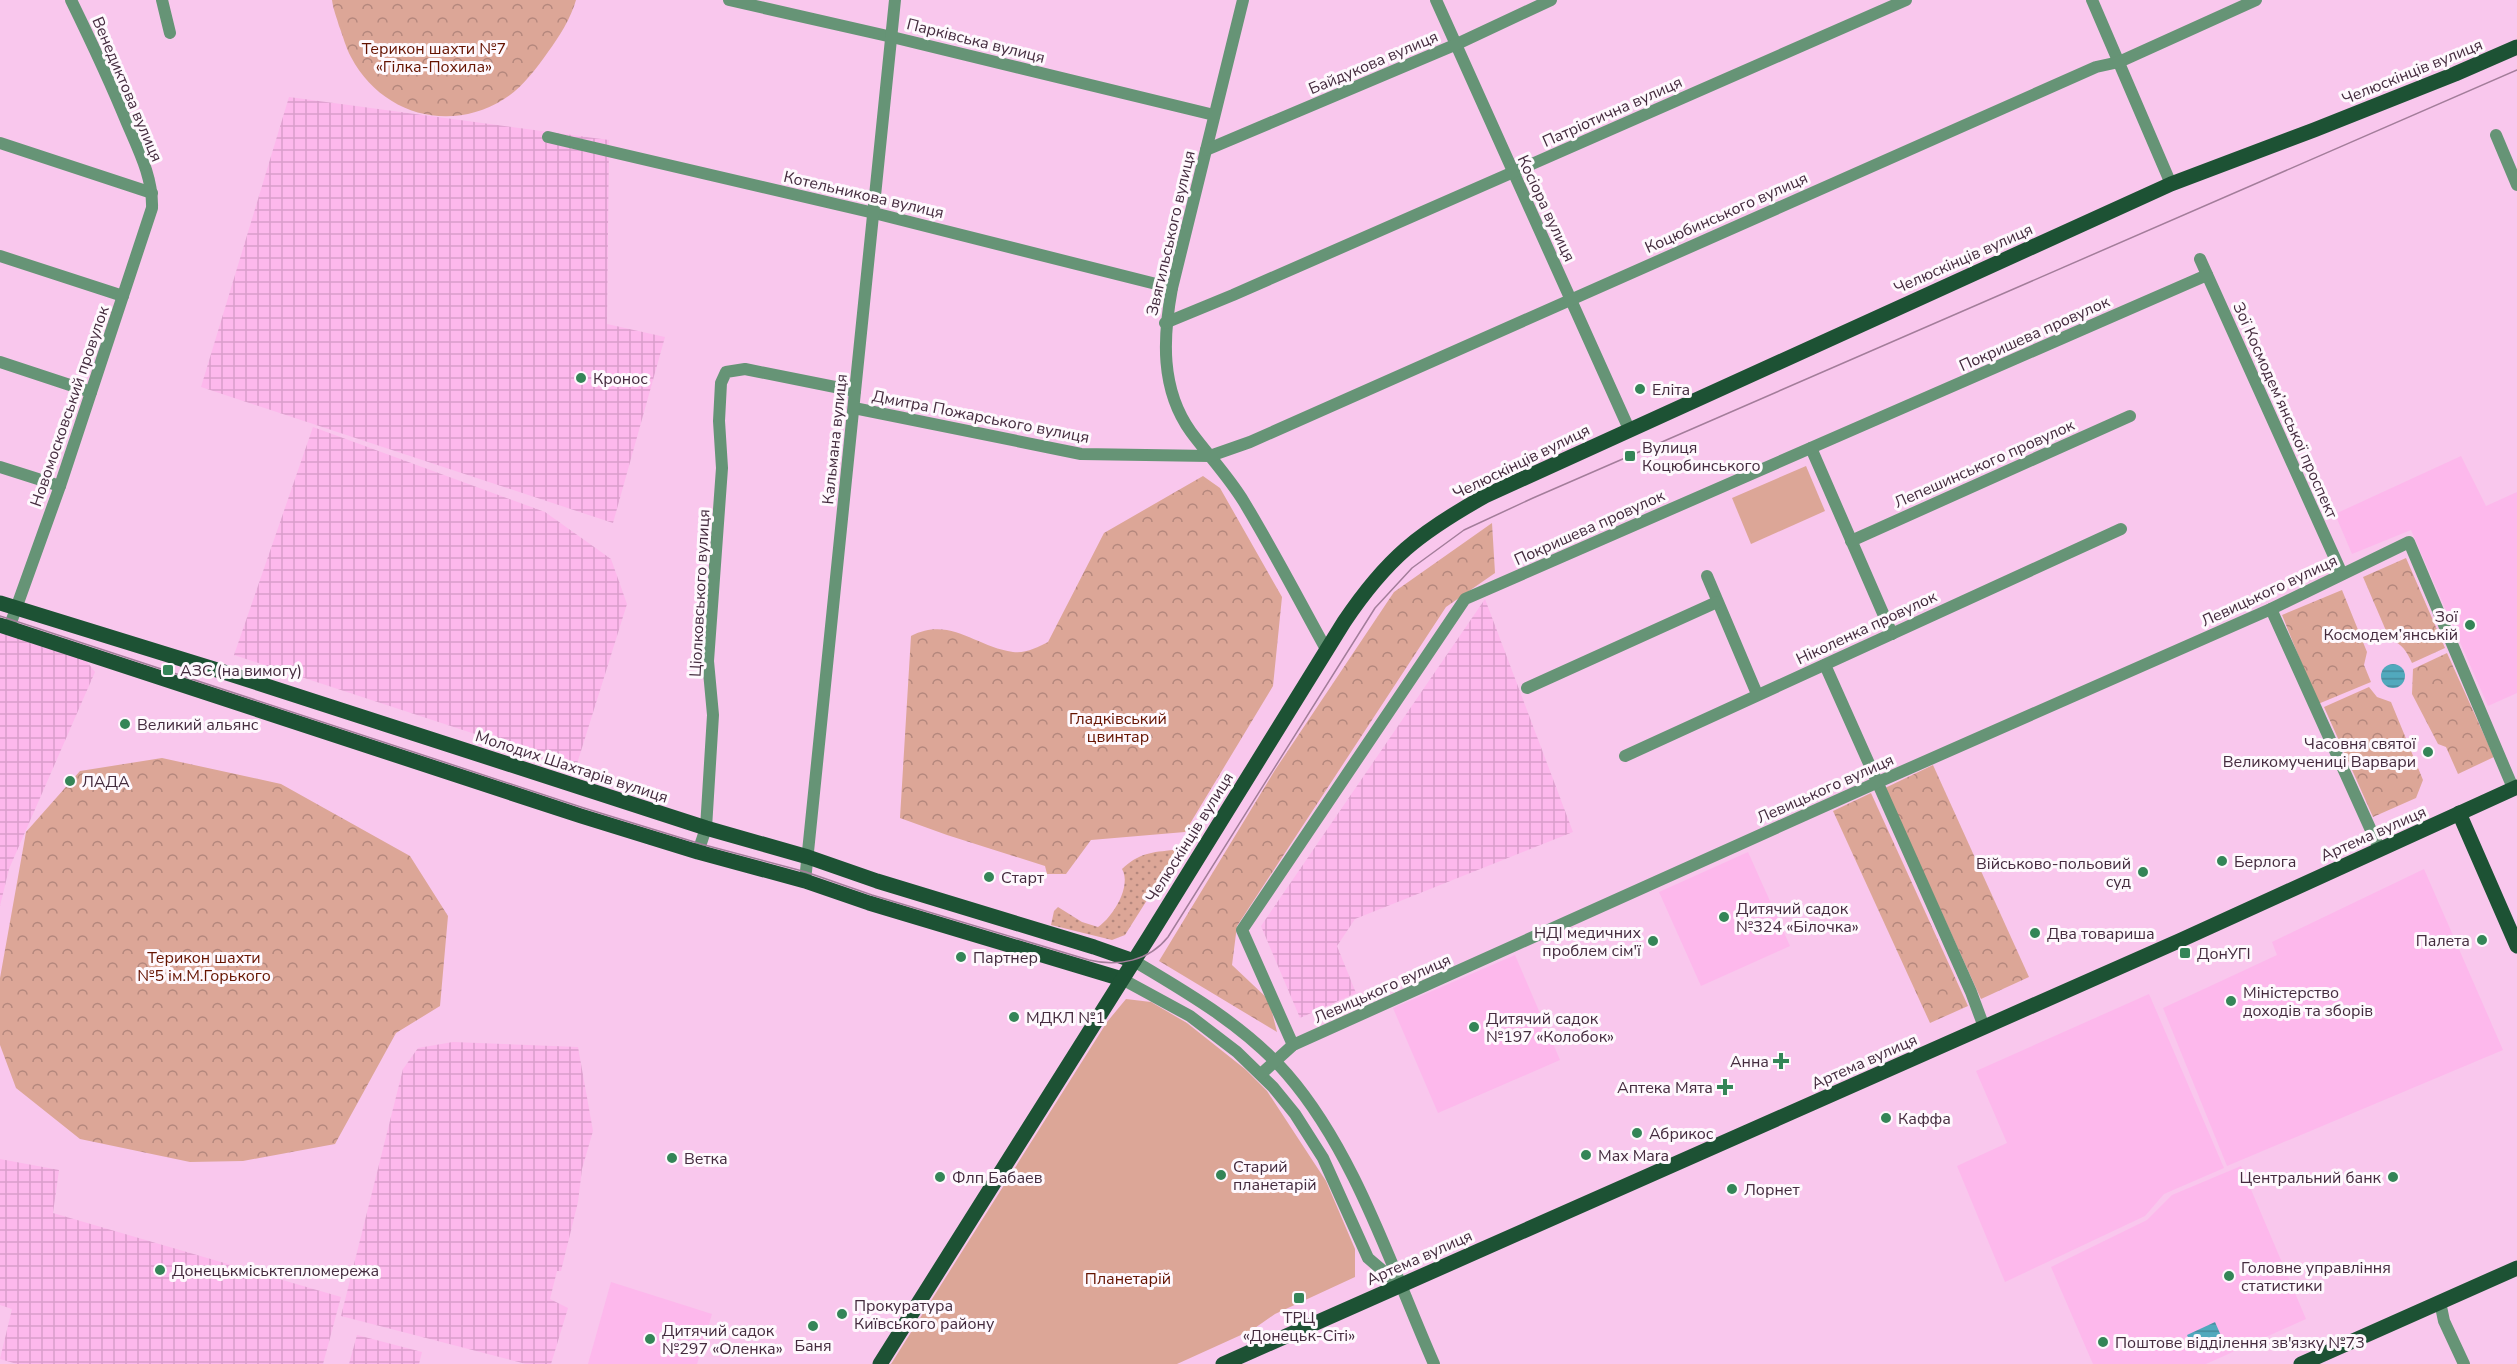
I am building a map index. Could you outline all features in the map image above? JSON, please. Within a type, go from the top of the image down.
[{"type":"main road","name":"Челюскінців вулиця","points":[[880,1364],[1134,961],[1326,649],[1367,588],[1395,557],[1420,535],[1485,496],[2171,184],[2314,130],[2517,47]]},
{"type":"main road","name":"Молодих Шахтарів вулиця","points":[[0,603],[230,674],[706,828],[808,857],[877,881],[1134,961]]},
{"type":"main road","points":[[4,626],[581,816],[698,852],[806,880],[869,903],[1122,979]]},
{"type":"main road","name":"Артема вулиця","points":[[1223,1364],[2181,940],[2515,787]]},
{"type":"main road","points":[[2459,813],[2517,946]]},
{"type":"main road","points":[[2301,1364],[2517,1268]]},
{"type":"street","name":"Венедиктова вулиця","points":[[71,0],[105,69],[145,165],[152,193]]},
{"type":"street","points":[[162,0],[170,33]]},
{"type":"street","name":"Парківська вулиця","points":[[729,0],[892,36],[1214,115]]},
{"type":"street","name":"Кальмана вулиця","points":[[806,880],[895,0]]},
{"type":"street","name":"Звягильського вулиця","points":[[1243,0],[1172,288],[1165,323],[1164,351],[1167,376],[1178,409],[1190,430],[1242,498],[1326,649]]},
{"type":"street","name":"Косіора вулиця","points":[[1436,0],[1629,429]]},
{"type":"street","name":"Байдукова вулиця","points":[[1206,150],[1457,44],[1551,0]]},
{"type":"street","name":"Патріотична вулиця","points":[[1165,323],[1906,0]]},
{"type":"street","points":[[2092,0],[2171,184]]},
{"type":"street","name":"Коцюбинського вулиця","points":[[1210,456],[1250,442],[2096,67],[2119,62],[2256,0]]},
{"type":"street","points":[[2496,135],[2517,185]]},
{"type":"street","name":"Котельникова вулиця","points":[[548,137],[874,213],[1172,288]]},
{"type":"street","points":[[0,143],[152,193]]},
{"type":"street","name":"Новомосковський провулок","points":[[4,626],[15,608],[60,486],[152,208],[152,193]]},
{"type":"street","points":[[0,256],[123,296]]},
{"type":"street","name":"Зої Космодем’янської проспект","points":[[2200,259],[2342,574]]},
{"type":"street","name":"Покришева провулок","points":[[1293,1046],[1242,930],[1465,599],[2207,275]]},
{"type":"street","points":[[0,362],[91,392]]},
{"type":"street","name":"Дмитра Пожарського вулиця","points":[[726,372],[745,369],[855,392]]},
{"type":"street","name":"Ціолковського вулиця","points":[[698,852],[706,828],[713,715],[708,661],[722,468],[719,421],[721,383],[726,372]]},
{"type":"street","name":"Дмитра Пожарського вулиця","points":[[854,408],[1081,454],[1210,456]]},
{"type":"street","name":"Лепешинського провулок","points":[[1851,541],[2130,416]]},
{"type":"street","points":[[1811,448],[1892,634]]},
{"type":"street","points":[[0,467],[60,486]]},
{"type":"street","name":"Ніколенка провулок","points":[[1625,756],[2121,529]]},
{"type":"street","name":"Левицького вулиця","points":[[1261,1074],[1293,1046],[1876,783],[2271,609],[2409,542],[2515,787]]},
{"type":"street","points":[[1707,576],[1757,694]]},
{"type":"street","points":[[1527,688],[1717,602]]},
{"type":"street","points":[[2271,609],[2379,848]]},
{"type":"street","points":[[1825,665],[1971,992],[1983,1027]]},
{"type":"street","points":[[1134,961],[1217,1012],[1275,1062],[1314,1109],[1337,1145],[1434,1364]]},
{"type":"street","points":[[1122,979],[1190,1016],[1237,1052],[1261,1074],[1295,1114],[1319,1151],[1368,1258],[1400,1285]]},
{"type":"street","points":[[2440,1302],[2444,1321],[2463,1364]]},
{"type":"shaded area","points":[[289,97],[609,140],[607,324],[665,337],[613,523],[201,387]]},
{"type":"shaded area","points":[[313,427],[545,512],[611,559],[627,604],[576,767],[234,655]]},
{"type":"shaded area","points":[[2461,456],[2486,506],[2517,492],[2517,693],[2488,706],[2411,530],[2352,554],[2335,514]]},
{"type":"shaded area","points":[[1485,599],[1573,832],[1355,919],[1337,946],[1356,993],[1300,1018],[1261,926]]},
{"type":"shaded area","points":[[0,632],[84,658],[95,672],[9,869],[0,906]]},
{"type":"shaded area","name":"Дитячий садок №324 «Білочка»","points":[[1748,852],[1790,946],[1701,986],[1659,892]]},
{"type":"shaded area","points":[[2424,869],[2503,1050],[2227,1166],[2163,1008],[2277,955],[2272,942]]},
{"type":"shaded area","name":"Дитячий садок №197 «Колобок»","points":[[1515,955],[1560,1060],[1438,1113],[1393,1008]]},
{"type":"shaded area","points":[[2149,994],[2224,1168],[2164,1194],[2145,1216],[2005,1282],[1957,1166],[2007,1143],[1976,1071]]},
{"type":"shaded area","points":[[453,1042],[578,1047],[593,1131],[582,1169],[578,1202],[561,1271],[557,1271],[550,1299],[568,1308],[551,1364],[526,1364],[341,1316],[403,1069],[418,1048]]},
{"type":"shaded area","points":[[0,1159],[59,1170],[53,1213],[341,1297],[323,1364],[17,1364],[0,1359],[12,1309],[0,1305]]},
{"type":"shaded area","points":[[2241,1166],[2306,1319],[2206,1364],[2093,1364],[2051,1267],[2147,1220],[2172,1195]]},
{"type":"shaded area","name":"Дитячий садок №297 «Оленка»","points":[[611,1282],[712,1314],[697,1364],[588,1364]]},
{"type":"shaded area","points":[[357,1335],[422,1352],[419,1364],[349,1364]]},
{"type":"green space","name":"Терикон шахти №7 «Гілка-Похила»","points":[[332,0],[576,0],[556,40],[523,84],[504,99],[483,110],[461,115],[439,116],[398,105],[380,93],[364,77],[348,50]]},
{"type":"green space","points":[[1806,466],[1825,511],[1751,544],[1732,498]]},
{"type":"green space","name":"Гладківський цвинтар","points":[[1203,476],[1220,488],[1282,597],[1273,686],[1185,832],[1091,840],[1066,874],[1047,874],[1045,866],[900,818],[911,636],[938,629],[951,631],[1013,652],[1031,650],[1048,642],[1104,533]]},
{"type":"green space","points":[[1492,523],[1495,573],[1446,607],[1237,926],[1232,965],[1269,1000],[1277,1032],[1159,961],[1275,770],[1394,592]]},
{"type":"green space","points":[[2406,558],[2445,648],[2412,663],[2404,648],[2390,640],[2363,577]]},
{"type":"green space","points":[[2342,590],[2367,652],[2364,665],[2371,682],[2318,704],[2282,615]]},
{"type":"green space","points":[[2447,653],[2494,757],[2458,774],[2446,747],[2438,744],[2412,694],[2413,669]]},
{"type":"green space","points":[[2369,687],[2377,697],[2391,702],[2423,780],[2416,798],[2373,817],[2324,707]]},
{"type":"green space","name":"Терикон шахти №5 ім.М.Горького","points":[[162,758],[281,784],[410,856],[448,916],[440,1006],[396,1033],[335,1144],[243,1161],[190,1162],[80,1139],[16,1088],[0,1045],[0,978],[26,832],[80,771]]},
{"type":"green space","points":[[1933,765],[2029,977],[1981,999],[1885,788]]},
{"type":"green space","points":[[1871,793],[1968,1006],[1930,1023],[1833,811]]},
{"type":"green space","points":[[1174,850],[1176,854],[1125,935],[1112,940],[1051,925],[1054,911],[1058,907],[1082,922],[1098,927],[1115,909],[1123,892],[1125,884],[1122,869],[1146,854]]},
{"type":"green space","name":"Планетарій","points":[[1126,999],[1151,1002],[1187,1023],[1245,1069],[1267,1091],[1326,1181],[1355,1249],[1355,1277],[1275,1314],[1252,1330],[1177,1364],[891,1364],[1107,1022]]},
{"type":"water","points":[[2393,664],[2401,668],[2405,676],[2401,684],[2393,688],[2385,684],[2381,676],[2385,668]]},
{"type":"water","points":[[2215,1322],[2222,1338],[2194,1350],[2187,1335]]},
{"type":"tram line","points":[[0,616],[584,808],[701,844],[806,872],[872,895],[1089,960],[1111,963],[1132,960],[1152,952],[1168,937],[1375,608],[1412,568],[1464,530],[2517,70]]},
{"type":"place","name":"Кронос","points":[[581,378]]},
{"type":"place","name":"Еліта","points":[[1640,389]]},
{"type":"place","name":"Вулиця Коцюбинського","points":[[1630,456]]},
{"type":"place","name":"Зої Космодем’янській","points":[[2470,625]]},
{"type":"place","name":"АЗС (на вимогу)","points":[[168,670]]},
{"type":"place","name":"Великий альянс","points":[[125,724]]},
{"type":"place","name":"Часовня святої Великомучениці Варвари","points":[[2428,752]]},
{"type":"place","name":"ЛАДА","points":[[70,781]]},
{"type":"place","name":"Берлога","points":[[2222,861]]},
{"type":"place","name":"Військово-польовий суд","points":[[2143,872]]},
{"type":"place","name":"Старт","points":[[989,877]]},
{"type":"place","name":"Дитячий садок №324 «Білочка»","points":[[1724,917]]},
{"type":"place","name":"Два товариша","points":[[2035,933]]},
{"type":"place","name":"Палета","points":[[2482,940]]},
{"type":"place","name":"НДІ медичних проблем сім'ї","points":[[1653,941]]},
{"type":"place","name":"ДонУГІ","points":[[2185,953]]},
{"type":"place","name":"Партнер","points":[[961,957]]},
{"type":"place","name":"Міністерство доходів та зборів","points":[[2231,1001]]},
{"type":"place","name":"МДКЛ №1","points":[[1014,1017]]},
{"type":"place","name":"Дитячий садок №197 «Колобок»","points":[[1474,1027]]},
{"type":"place","name":"Анна","points":[[1781,1061]]},
{"type":"place","name":"Аптека Мята","points":[[1725,1087]]},
{"type":"place","name":"Каффа","points":[[1886,1118]]},
{"type":"place","name":"Абрикос","points":[[1637,1133]]},
{"type":"place","name":"Max Mara","points":[[1586,1155]]},
{"type":"place","name":"Ветка","points":[[672,1158]]},
{"type":"place","name":"Старий планетарій","points":[[1221,1175]]},
{"type":"place","name":"Флп Бабаев","points":[[940,1177]]},
{"type":"place","name":"Центральний банк","points":[[2393,1177]]},
{"type":"place","name":"Лорнет","points":[[1732,1189]]},
{"type":"place","name":"Донецькміськтепломережа","points":[[160,1270]]},
{"type":"place","name":"Головне управління статистики","points":[[2229,1276]]},
{"type":"place","name":"ТРЦ «Донецьк-Сіті»","points":[[1299,1298]]},
{"type":"place","name":"Прокуратура Київського району","points":[[842,1314]]},
{"type":"place","name":"Баня","points":[[813,1326]]},
{"type":"place","name":"Дитячий садок №297 «Оленка»","points":[[650,1339]]},
{"type":"place","name":"Поштове відділення зв'язку №73","points":[[2103,1342]]}]
